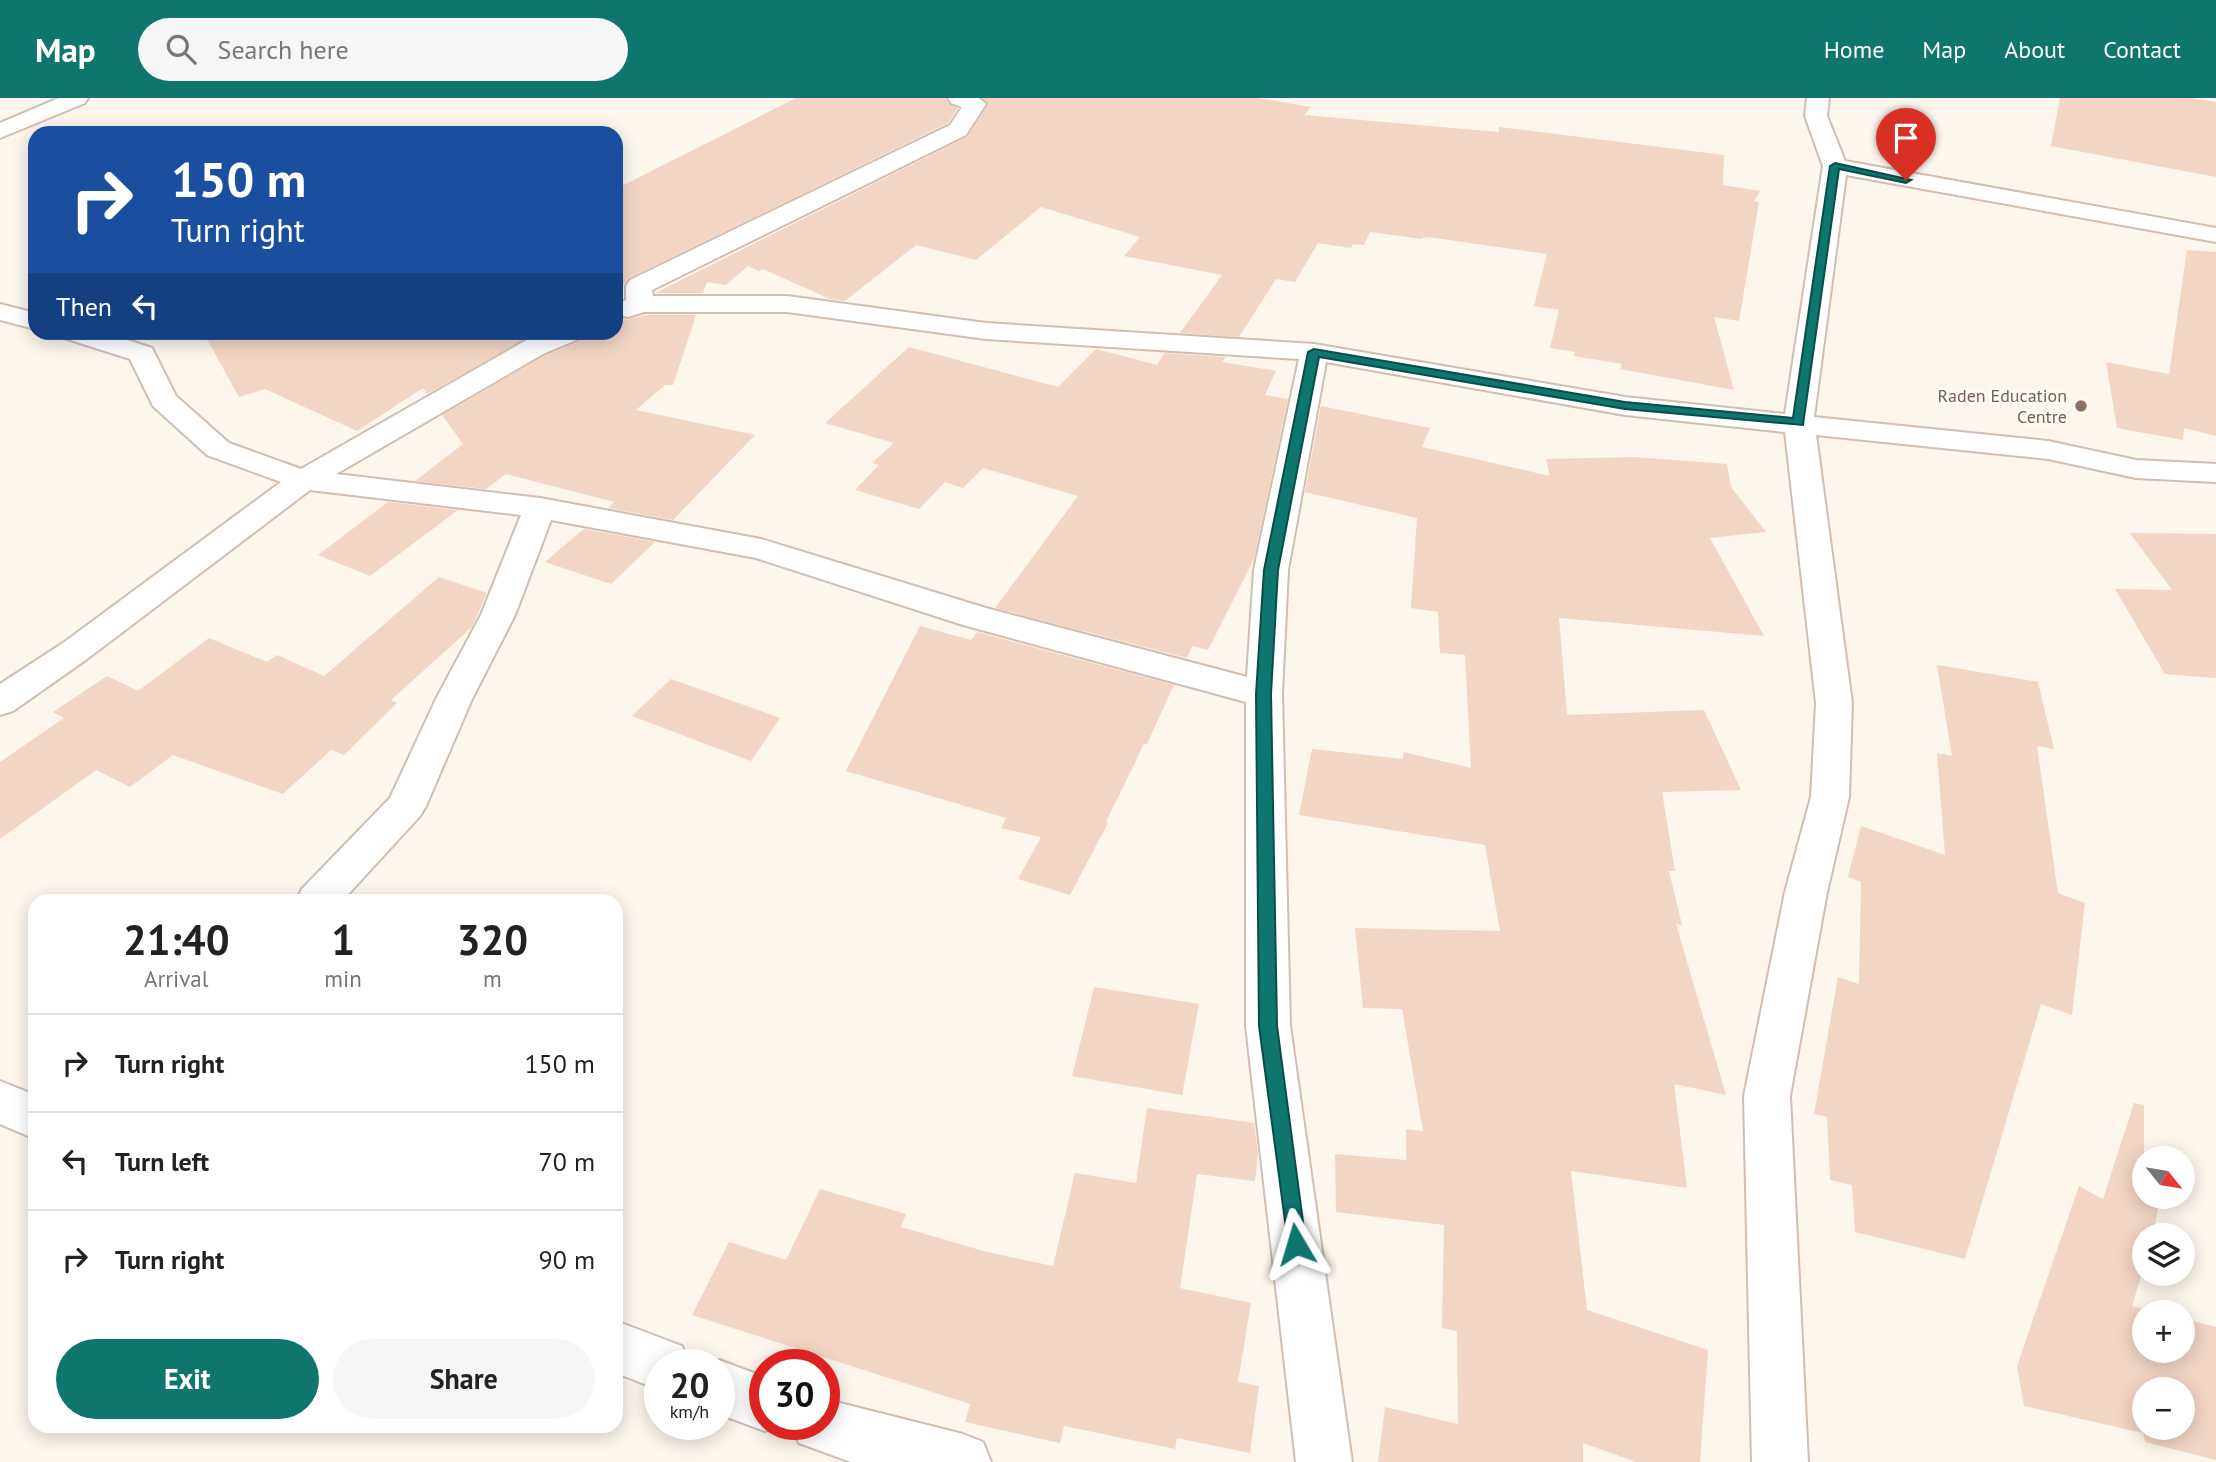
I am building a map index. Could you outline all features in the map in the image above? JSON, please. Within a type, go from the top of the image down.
[{"type":"street","points":[[0,131],[77,98]]},
{"type":"street","points":[[632,301],[958,130],[975,104],[959,98]]},
{"type":"street","points":[[1780,1462],[1766,1096],[1807,892],[1830,797],[1834,703],[1798,422],[1835,166],[1816,116],[1818,98]]},
{"type":"street","points":[[1835,166],[2216,235]]},
{"type":"street","points":[[623,283],[632,301]]},
{"type":"street","points":[[632,301],[787,304],[986,331],[1314,352],[1625,406],[2048,450],[2136,469],[2216,473]]},
{"type":"street","points":[[0,312],[28,319]]},
{"type":"street","points":[[99,340],[142,354],[163,400],[218,449],[304,480],[540,508],[761,549],[975,617],[1264,694]]},
{"type":"street","points":[[0,702],[75,651],[304,480],[533,348],[552,340]]},
{"type":"street","points":[[1314,352],[1271,570],[1264,694],[1268,1026],[1324,1462]]},
{"type":"street","points":[[324,894],[406,806],[454,699],[498,615],[540,508]]},
{"type":"street","points":[[0,1101],[28,1115]]},
{"type":"street","points":[[623,1350],[644,1358]]},
{"type":"street","points":[[832,1440],[963,1462]]},
{"type":"building","points":[[796,98],[945,98],[949,104],[958,108],[948,123],[629,278],[623,286],[623,185]]},
{"type":"building","points":[[983,98],[1258,98],[1311,107],[1304,115],[1499,132],[1499,127],[1724,155],[1723,185],[1760,191],[1754,201],[1759,202],[1739,321],[1714,317],[1734,390],[1620,369],[1622,364],[1574,356],[1575,352],[1550,348],[1559,310],[1534,306],[1547,254],[1370,232],[1364,245],[1353,244],[1351,248],[1318,243],[1295,282],[1276,279],[1239,337],[1180,333],[1222,275],[1124,256],[1140,237],[1041,207],[976,260],[916,245],[845,301],[830,299],[763,269],[759,271],[748,266],[726,285],[707,282],[703,293],[655,293],[967,137],[988,105]]},
{"type":"building","points":[[2060,98],[2191,98],[2216,102],[2216,177],[2051,146]]},
{"type":"building","points":[[2187,250],[2216,252],[2216,436],[2184,428],[2183,440],[2117,428],[2106,362],[2169,374]]},
{"type":"building","points":[[644,315],[696,315],[673,385],[665,385],[636,410],[755,435],[673,520],[608,508],[614,502],[506,474],[486,489],[415,481],[463,444],[442,415],[544,356],[582,340],[623,340],[623,318],[627,320]]},
{"type":"building","points":[[207,340],[524,340],[427,394],[423,388],[357,431],[265,389],[239,397]]},
{"type":"building","points":[[909,347],[1058,387],[1096,349],[1157,365],[1165,353],[1226,357],[1222,362],[1276,371],[1265,395],[1288,399],[1254,559],[1208,650],[1192,646],[1187,658],[995,608],[1078,496],[983,468],[963,488],[945,482],[919,509],[855,490],[879,465],[872,463],[894,443],[825,423]]},
{"type":"building","points":[[1321,406],[1430,428],[1422,447],[1550,476],[1546,459],[1633,457],[1727,464],[1731,487],[1766,532],[1710,538],[1764,636],[1559,618],[1567,715],[1704,710],[1741,790],[1662,792],[1675,871],[1669,871],[1682,925],[1676,924],[1726,1095],[1674,1084],[1687,1188],[1571,1171],[1587,1310],[1708,1350],[1700,1462],[1636,1462],[1583,1443],[1583,1462],[1378,1462],[1385,1407],[1458,1424],[1457,1331],[1442,1328],[1444,1225],[1336,1212],[1335,1154],[1406,1160],[1406,1129],[1423,1131],[1402,1009],[1363,1008],[1355,928],[1500,931],[1485,845],[1299,815],[1312,749],[1403,759],[1404,752],[1471,768],[1465,655],[1440,653],[1438,612],[1411,608],[1417,518],[1305,492]]},
{"type":"building","points":[[388,502],[458,510],[370,576],[318,555]]},
{"type":"building","points":[[584,529],[655,542],[611,584],[545,562]]},
{"type":"building","points":[[2130,533],[2216,534],[2216,678],[2165,674],[2115,589],[2172,590]]},
{"type":"building","points":[[439,577],[487,593],[472,627],[391,700],[397,703],[344,755],[331,750],[283,794],[173,755],[130,787],[96,770],[0,839],[0,762],[64,718],[53,712],[107,676],[138,691],[209,638],[267,662],[277,655],[324,676]]},
{"type":"building","points":[[920,626],[971,640],[977,632],[1174,685],[1070,895],[1018,879],[1041,837],[1001,828],[1006,818],[846,771]]},
{"type":"building","points":[[1937,665],[2038,682],[2054,749],[2037,746],[2058,893],[2085,903],[2072,1015],[2041,1004],[1965,1259],[1855,1232],[1852,1185],[1830,1180],[1827,1117],[1814,1114],[1838,977],[1859,984],[1861,882],[1848,877],[1861,826],[1945,855],[1937,753],[1952,756]]},
{"type":"building","points":[[671,679],[780,718],[751,761],[632,716]]},
{"type":"building","points":[[1094,987],[1199,1004],[1182,1095],[1072,1076]]},
{"type":"building","points":[[2134,1103],[2144,1105],[2144,1146],[2132,1146],[2132,1209],[2158,1209],[2155,1223],[2132,1223],[2132,1286],[2138,1286],[2132,1300],[2132,1363],[2195,1363],[2195,1321],[2216,1327],[2216,1460],[2145,1442],[2195,1440],[2195,1377],[2132,1377],[2132,1431],[2024,1406],[2017,1366],[2079,1186],[2103,1199]]},
{"type":"building","points":[[1147,1108],[1254,1123],[1258,1153],[1255,1181],[1197,1174],[1180,1288],[1251,1303],[1238,1382],[1259,1386],[1250,1453],[1177,1438],[1175,1449],[1064,1426],[1060,1443],[965,1422],[970,1404],[840,1362],[840,1349],[798,1349],[692,1315],[729,1242],[786,1260],[820,1189],[906,1214],[901,1227],[987,1252],[1053,1266],[1075,1173],[1136,1183]]},
{"type":"place","name":"Raden Education Centre","points":[[2081,406]]},
{"type":"route","points":[[1296,1244],[1268,1026],[1264,694],[1271,570],[1314,352],[1625,406],[1798,422],[1835,166],[1906,180]]}]
